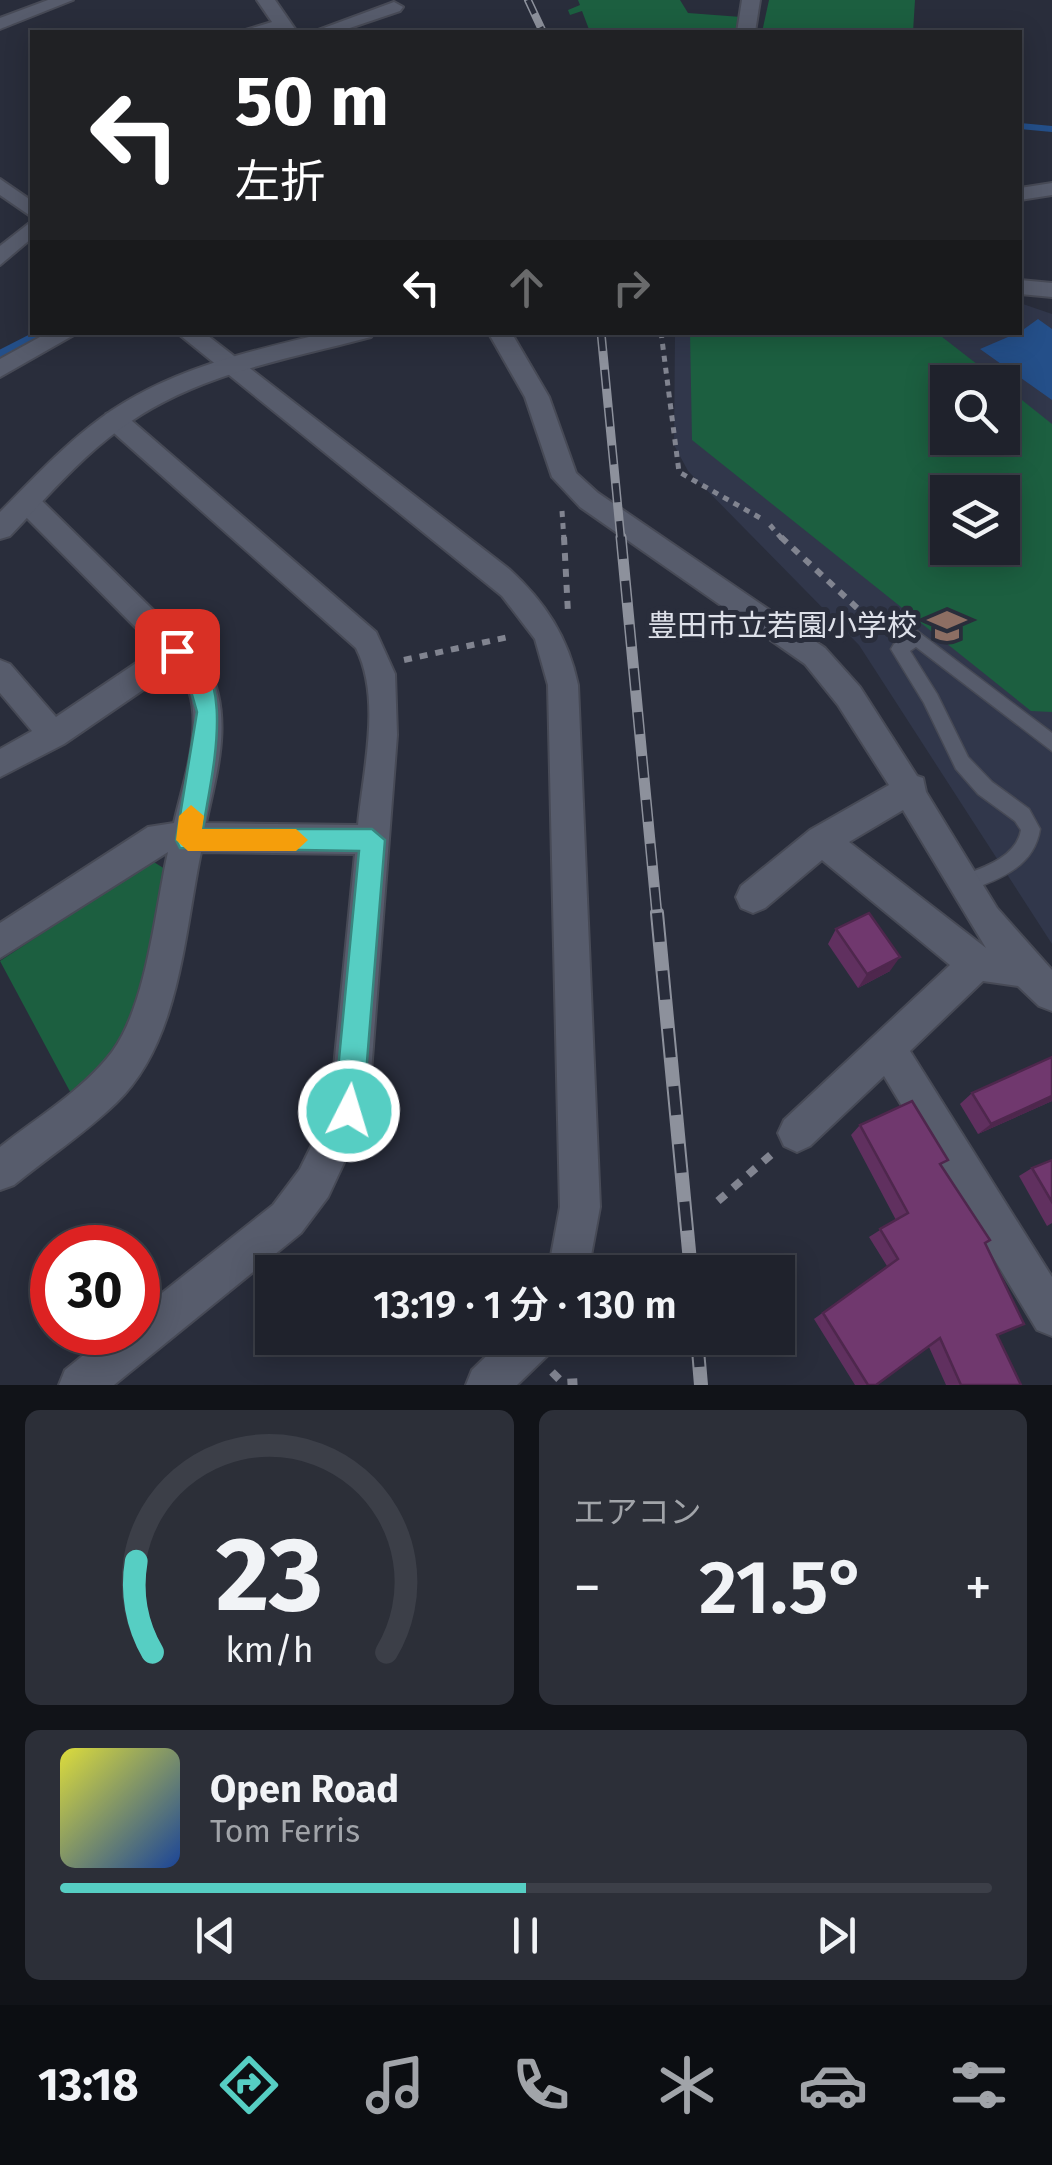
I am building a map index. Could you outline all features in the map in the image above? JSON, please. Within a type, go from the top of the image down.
[{"type":"street","points":[[0,24],[64,0]]},
{"type":"street","points":[[266,0],[286,29]]},
{"type":"street","points":[[746,30],[751,0]]},
{"type":"street","points":[[328,30],[394,8]]},
{"type":"street","points":[[0,185],[30,209]]},
{"type":"street","points":[[1022,194],[1052,189]]},
{"type":"street","points":[[0,258],[30,230]]},
{"type":"street","points":[[1022,287],[1052,290]]},
{"type":"street","points":[[0,369],[62,335]]},
{"type":"street","points":[[190,335],[499,577],[546,628],[559,661],[564,704],[580,1208],[571,1255]]},
{"type":"street","points":[[0,529],[115,420],[163,391],[228,366],[351,335]]},
{"type":"street","points":[[501,335],[537,397],[558,465],[589,500],[815,656],[866,714],[912,788],[962,884],[1021,969],[1052,994]]},
{"type":"street","points":[[80,1385],[287,1219],[334,1148],[349,1111],[382,735],[379,665],[366,640],[115,420]]},
{"type":"street","points":[[0,1170],[103,1090],[126,1062],[152,1011],[188,840],[208,712],[196,670],[27,502]]},
{"type":"street","points":[[0,764],[53,734],[177,651]]},
{"type":"street","points":[[0,672],[53,734]]},
{"type":"street","points":[[753,897],[822,840],[912,788]]},
{"type":"street","points":[[0,942],[160,837],[372,840]]},
{"type":"street","points":[[822,840],[976,964],[1021,969]]},
{"type":"street","points":[[797,1132],[889,1050],[976,964]]},
{"type":"street","points":[[889,1050],[1052,1316]]},
{"type":"street","points":[[488,1385],[518,1355]]},
{"type":"lane","points":[[962,884],[1013,860],[1030,841],[1031,828],[1022,815],[985,788],[962,763],[932,699],[900,649],[917,638],[1052,743]]},
{"type":"path","points":[[661,335],[679,472],[762,520]]},
{"type":"path","points":[[379,665],[563,622],[569,608],[558,465]]},
{"type":"path","points":[[770,525],[807,566],[900,649]]},
{"type":"path","points":[[718,1201],[797,1132]]},
{"type":"shaded area","name":"豊田市立若園小学校","points":[[1022,304],[1052,314],[1052,944],[859,645],[688,471],[674,445],[675,335],[1022,335]]},
{"type":"green space","points":[[578,0],[680,0],[688,13],[741,17],[738,30],[589,30],[582,11],[570,15],[568,10],[580,5]]},
{"type":"green space","points":[[769,0],[915,0],[913,30],[762,30]]},
{"type":"green space","points":[[690,335],[940,335],[978,365],[930,365],[930,455],[1020,455],[1020,399],[1052,424],[1052,712],[1031,711],[692,440]]},
{"type":"green space","points":[[152,861],[170,872],[160,951],[120,1056],[74,1099],[0,961]]},
{"type":"water","points":[[1038,319],[1052,329],[1052,400],[1020,377],[1020,365],[1003,365],[980,349],[1022,335],[1022,331]]},
{"type":"building","points":[[869,913],[900,957],[867,974],[836,929]]},
{"type":"building","points":[[1052,1057],[1052,1096],[991,1124],[972,1093]]},
{"type":"building","points":[[912,1101],[948,1160],[940,1164],[990,1240],[985,1243],[1024,1324],[997,1335],[1021,1385],[961,1385],[940,1338],[876,1385],[868,1385],[823,1313],[898,1259],[880,1229],[908,1213],[860,1125]]},
{"type":"building","points":[[1052,1160],[1052,1202],[1032,1168]]},
{"type":"waterway","points":[[1022,126],[1052,129]]},
{"type":"waterway","points":[[0,354],[37,335]]},
{"type":"railway","points":[[528,0],[542,30]]},
{"type":"railway","points":[[601,335],[621,540]]},
{"type":"railway","points":[[621,537],[657,915]]},
{"type":"railway","points":[[657,913],[689,1255]]},
{"type":"railway","points":[[698,1355],[701,1385]]},
{"type":"slow traffic","points":[[191,816],[188,840],[296,840]]},
{"type":"place","name":"豊田市立若園小学校","points":[[947,626]]},
{"type":"route","points":[[177,651],[196,670],[206,691],[208,712],[208,738],[188,840],[372,840],[349,1111]]}]
